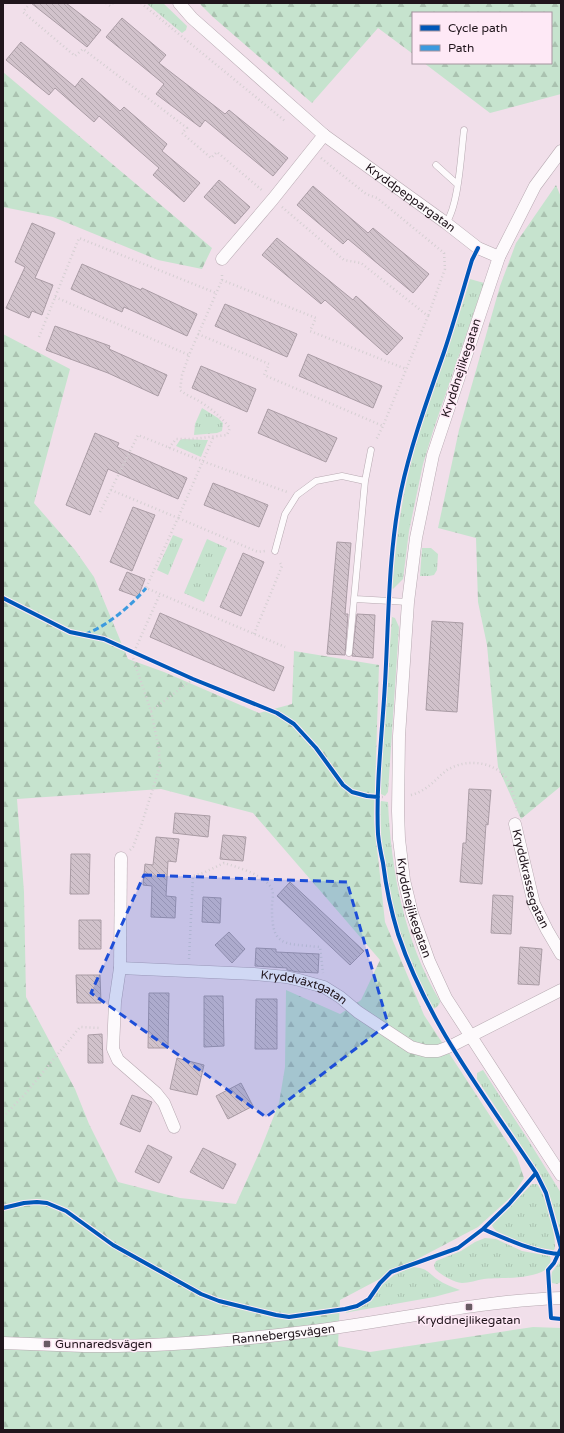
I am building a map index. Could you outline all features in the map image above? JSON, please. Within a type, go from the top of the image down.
[{"type":"street","name":"Kryddpeppargatan","points":[[179,3],[192,18],[324,135],[446,223],[478,248],[499,257]]},
{"type":"street","points":[[222,259],[273,199],[324,135]]},
{"type":"street","name":"Kryddnejlikegatan","points":[[559,159],[535,186],[499,257],[433,455],[416,538],[408,602],[399,736],[398,797],[399,839],[404,880],[412,912],[429,961],[446,998],[561,1175]]},
{"type":"street","name":"Kryddkrassegatan","points":[[515,824],[534,904],[561,954]]},
{"type":"street","points":[[121,858],[120,968],[113,1028],[114,1049],[118,1060],[156,1093],[164,1103],[174,1127]]},
{"type":"street","name":"Kryddväxtgatan","points":[[120,968],[254,974],[286,977],[324,987],[410,1047],[426,1051],[438,1051],[470,1036]]},
{"type":"street","points":[[470,1036],[561,990]]},
{"type":"street","name":"Rannebergsvägen","points":[[3,1343],[85,1346],[192,1343],[305,1332],[469,1307],[561,1298]]},
{"type":"lane","points":[[446,223],[451,216],[464,130]]},
{"type":"lane","points":[[436,165],[457,184]]},
{"type":"lane","points":[[349,653],[355,599],[364,481],[371,450]]},
{"type":"lane","points":[[275,551],[285,514],[297,495],[316,481],[342,476],[364,481]]},
{"type":"lane","points":[[355,599],[408,602]]},
{"type":"path","points":[[23,12],[30,3]]},
{"type":"path","points":[[106,3],[110,6],[113,3]]},
{"type":"path","points":[[141,3],[286,121]]},
{"type":"path","points":[[311,151],[366,194],[377,198],[444,253],[445,269],[428,316]]},
{"type":"path","points":[[39,338],[79,238],[216,293]]},
{"type":"path","points":[[169,448],[176,439],[213,438],[227,435],[230,428],[222,417],[180,390],[182,375],[189,355],[222,280],[222,259]]},
{"type":"path","points":[[222,280],[316,318],[310,331],[406,370]]},
{"type":"path","points":[[55,297],[189,355]]},
{"type":"path","points":[[198,334],[269,364],[264,375],[383,426]]},
{"type":"path","points":[[100,512],[138,435],[202,461],[297,495]]},
{"type":"path","points":[[213,438],[146,588],[285,647]]},
{"type":"path","points":[[111,490],[258,552],[275,551],[282,566],[254,634]]},
{"type":"path","points":[[121,858],[133,847],[160,766],[151,711],[133,658],[134,652],[160,594]]},
{"type":"path","points":[[151,711],[193,679]]},
{"type":"path","points":[[378,797],[398,797],[418,793],[430,785],[449,768],[459,764],[483,764],[494,768],[506,777],[517,805],[518,816],[515,824]]},
{"type":"path","points":[[189,971],[193,876],[224,863],[249,872],[271,886],[273,894],[272,918],[275,935],[285,943],[320,946],[324,987]]},
{"type":"path","points":[[3,1117],[26,1093],[80,1027],[113,1028]]},
{"type":"highlighted area","points":[[144,875],[347,882],[388,1024],[266,1117],[91,993]]},
{"type":"green space","points":[[146,3],[163,3],[187,26],[186,30],[182,33]]},
{"type":"green space","points":[[199,3],[561,3],[561,94],[490,113],[425,64],[552,64],[552,12],[412,12],[412,53],[378,28],[312,103],[213,17]]},
{"type":"green space","points":[[3,72],[212,248],[202,269],[158,260],[53,217],[3,207]]},
{"type":"green space","points":[[556,185],[561,197],[561,786],[521,819],[498,767],[487,645],[478,602],[476,538],[438,528],[459,430],[500,286],[516,243]]},
{"type":"green space","points":[[470,279],[484,283],[423,464],[409,531],[403,579],[393,589],[398,534],[410,464],[421,426]]},
{"type":"green space","points":[[3,334],[70,369],[34,503],[75,550],[94,577],[128,659],[164,672],[259,713],[292,704],[294,651],[379,665],[374,820],[385,922],[424,1015],[517,1157],[524,1178],[514,1194],[478,1227],[340,1300],[338,1346],[370,1352],[533,1327],[561,1328],[561,1430],[3,1430]],"holes":[[[161,789],[253,813],[380,960],[361,1000],[340,1014],[286,990],[285,1067],[279,1103],[260,1151],[236,1204],[180,1198],[118,1182],[89,1124],[75,1089],[26,997],[24,892],[17,799]]]},
{"type":"green space","points":[[202,408],[223,423],[222,431],[217,433],[194,435],[195,424]]},
{"type":"green space","points":[[180,440],[208,440],[201,457],[176,446]]},
{"type":"green space","points":[[173,535],[183,539],[168,575],[157,570]]},
{"type":"green space","points":[[207,539],[227,548],[204,602],[184,593]]},
{"type":"green space","points":[[422,548],[431,548],[438,554],[437,570],[434,575],[420,576]]},
{"type":"green space","points":[[392,617],[395,618],[399,627],[388,792],[385,796],[381,794],[380,786]]},
{"type":"green space","points":[[381,801],[388,802],[392,854],[396,879],[409,929],[417,954],[440,1001],[438,1006],[433,1009],[414,970],[398,930],[392,910],[383,868],[379,826],[379,804]]},
{"type":"green space","points":[[483,1070],[561,1193],[561,1234],[549,1195],[541,1176],[477,1079],[477,1073]]},
{"type":"green space","points":[[532,1184],[537,1184],[547,1205],[554,1234],[554,1250],[539,1248],[510,1239],[495,1230],[492,1225]]},
{"type":"green space","points":[[485,1238],[496,1239],[522,1251],[550,1256],[550,1264],[544,1270],[536,1274],[512,1278],[484,1279],[467,1283],[462,1283],[447,1278],[435,1269],[434,1265],[436,1261],[461,1251],[475,1242]]},
{"type":"green space","points":[[561,1260],[561,1282],[557,1284],[552,1283],[550,1281],[552,1272]]},
{"type":"green space","points":[[412,1267],[424,1269],[442,1282],[460,1290],[434,1297],[344,1313],[364,1303],[379,1287],[394,1275]]},
{"type":"building","points":[[31,3],[66,3],[101,30],[87,47]]},
{"type":"building","points":[[122,18],[166,55],[159,63],[225,114],[229,110],[288,158],[273,176],[205,120],[200,127],[156,94],[164,84],[106,37]]},
{"type":"building","points":[[21,42],[75,87],[82,78],[120,111],[124,107],[167,144],[162,151],[200,183],[184,202],[153,175],[159,168],[99,116],[94,122],[55,88],[49,95],[6,60]]},
{"type":"building","points":[[219,180],[250,207],[235,224],[204,197]]},
{"type":"building","points":[[313,186],[368,233],[373,228],[429,274],[413,293],[348,239],[343,244],[297,205]]},
{"type":"building","points":[[32,223],[55,233],[35,278],[53,285],[42,315],[32,311],[29,318],[6,308],[25,267],[15,262]]},
{"type":"building","points":[[277,238],[353,300],[356,296],[403,338],[387,355],[325,300],[321,304],[262,255]]},
{"type":"building","points":[[82,264],[141,290],[142,288],[197,314],[187,336],[124,307],[122,312],[71,289]]},
{"type":"building","points":[[225,304],[297,334],[287,357],[215,326]]},
{"type":"building","points":[[55,326],[110,346],[109,349],[167,375],[158,396],[108,373],[46,350]]},
{"type":"building","points":[[308,354],[382,386],[373,408],[299,376]]},
{"type":"building","points":[[201,366],[256,389],[247,412],[192,388]]},
{"type":"building","points":[[268,409],[337,438],[326,462],[258,433]]},
{"type":"building","points":[[95,433],[119,443],[117,447],[187,478],[178,499],[108,469],[90,515],[66,505]]},
{"type":"building","points":[[213,483],[268,505],[259,527],[204,505]]},
{"type":"building","points":[[133,507],[155,515],[132,571],[110,562]]},
{"type":"building","points":[[337,542],[351,543],[345,614],[348,614],[345,655],[327,654]]},
{"type":"building","points":[[243,553],[264,562],[241,616],[220,607]]},
{"type":"building","points":[[127,572],[145,579],[138,597],[119,590]]},
{"type":"building","points":[[160,613],[284,667],[274,691],[150,637]]},
{"type":"building","points":[[357,614],[375,615],[373,658],[352,656]]},
{"type":"building","points":[[432,621],[463,623],[457,712],[426,710]]},
{"type":"building","points":[[469,789],[491,790],[488,825],[486,824],[482,884],[460,882],[463,843],[466,843]]},
{"type":"building","points":[[175,813],[210,816],[208,837],[173,833]]},
{"type":"building","points":[[223,835],[246,837],[243,861],[220,859]]},
{"type":"building","points":[[156,837],[179,839],[176,862],[168,861],[166,896],[176,897],[175,918],[151,917],[152,886],[143,885],[145,864],[153,865]]},
{"type":"building","points":[[71,854],[90,854],[89,894],[70,894]]},
{"type":"building","points":[[290,882],[364,951],[350,965],[277,896]]},
{"type":"building","points":[[493,895],[513,896],[511,934],[491,933]]},
{"type":"building","points":[[203,897],[221,898],[220,923],[202,922]]},
{"type":"building","points":[[79,920],[101,920],[101,949],[79,949]]},
{"type":"building","points":[[229,932],[245,949],[232,963],[215,945]]},
{"type":"building","points":[[520,947],[542,949],[539,985],[518,984]]},
{"type":"building","points":[[256,948],[276,949],[276,952],[319,954],[318,973],[298,972],[287,970],[287,968],[255,966]]},
{"type":"building","points":[[76,975],[100,975],[101,1003],[77,1003]]},
{"type":"building","points":[[149,993],[169,993],[168,1048],[148,1048]]},
{"type":"building","points":[[204,996],[223,996],[224,1046],[204,1047]]},
{"type":"building","points":[[256,999],[277,999],[277,1049],[255,1049]]},
{"type":"building","points":[[102,1034],[103,1063],[88,1063],[88,1035]]},
{"type":"building","points":[[177,1058],[204,1065],[197,1095],[170,1089]]},
{"type":"building","points":[[241,1083],[253,1106],[228,1119],[216,1096]]},
{"type":"building","points":[[132,1095],[152,1102],[140,1132],[120,1124]]},
{"type":"building","points":[[148,1145],[172,1157],[159,1183],[135,1172]]},
{"type":"building","points":[[203,1148],[236,1164],[223,1189],[190,1172]]},
{"type":"marked path","points":[[85,634],[93,631],[118,615],[146,588]]},
{"type":"cycle path","points":[[478,248],[472,260],[448,341],[415,438],[405,473],[396,517],[389,595],[386,673],[379,766],[378,834],[387,890],[395,925],[410,966],[441,1028],[459,1058],[536,1173],[546,1193],[561,1248],[554,1263],[548,1270],[551,1318],[561,1319]]},
{"type":"cycle path","points":[[3,598],[70,632],[104,639],[193,679],[277,713],[294,724],[316,748],[343,785],[352,792],[378,797]]},
{"type":"cycle path","points":[[3,1208],[24,1203],[47,1203],[66,1211],[113,1245],[201,1294],[219,1301],[289,1317],[357,1306],[369,1299],[380,1283],[391,1272],[458,1248],[483,1229],[509,1204],[536,1173]]},
{"type":"cycle path","points":[[483,1229],[532,1248],[561,1254]]},
{"type":"place","name":"Kryddnejlikegatan","points":[[469,1307]]},
{"type":"place","name":"Gunnaredsvägen","points":[[47,1344]]}]
